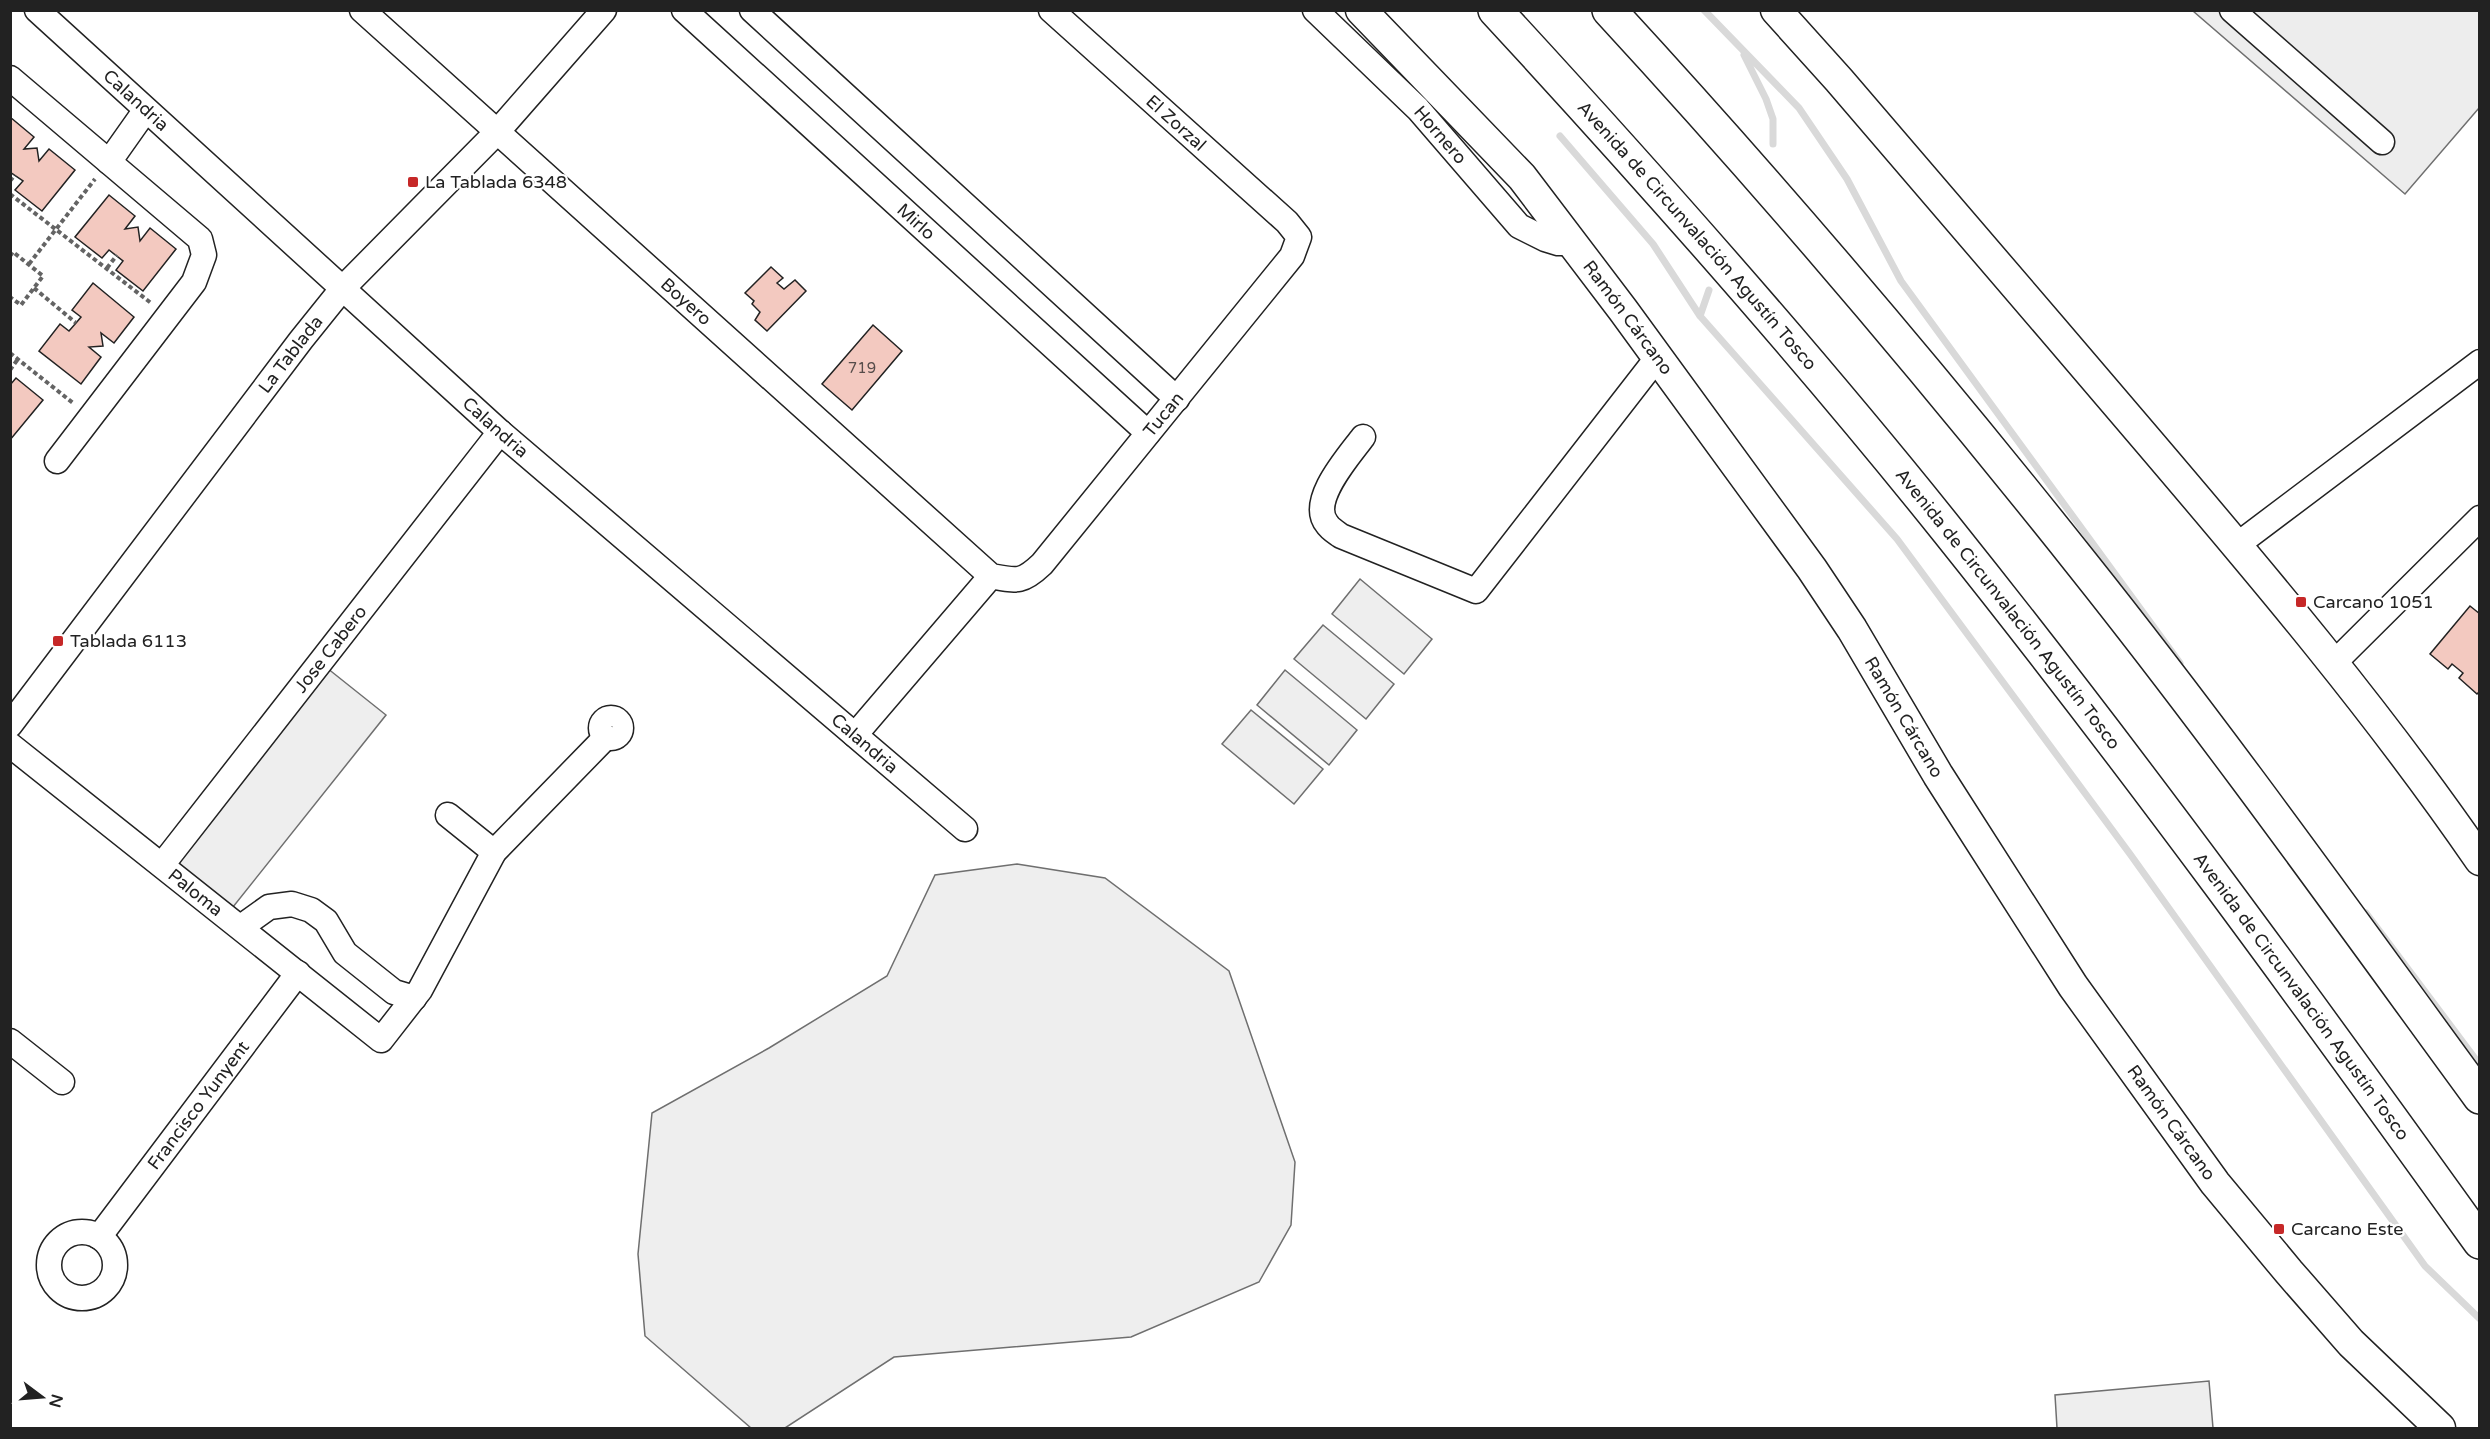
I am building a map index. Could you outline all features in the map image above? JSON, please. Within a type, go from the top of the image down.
[{"type":"highway","name":"Avenida de Circunvalación Agustín Tosco","points":[[1495,10],[1603,128],[1767,315],[1947,529],[2177,825],[2480,1242]]},
{"type":"highway","points":[[1618,20],[1832,262],[2084,566],[2242,772],[2480,1097]]},
{"type":"main road","name":"Ramón Cárcano","points":[[1361,10],[1522,177],[1812,569],[1852,629],[1938,775],[2073,986],[2215,1183],[2351,1343],[2440,1428]]},
{"type":"main road","points":[[1776,10],[1839,80],[2237,545],[2333,664],[2452,819],[2480,860]]},
{"type":"street","name":"Calandria","points":[[37,10],[145,111],[500,432],[965,830]]},
{"type":"street","name":"Boyero","points":[[362,10],[991,576]]},
{"type":"street","name":"La Tablada","points":[[10,725],[294,349],[342,289],[498,131],[604,10]]},
{"type":"street","name":"Mirlo","points":[[684,10],[1148,433]]},
{"type":"street","points":[[752,10],[1177,399]]},
{"type":"street","name":"El Zorzal","points":[[1051,10],[1287,222],[1299,237]]},
{"type":"street","name":"Hornero","points":[[1315,10],[1418,109],[1519,226],[1545,239],[1558,243],[1572,243]]},
{"type":"street","points":[[2232,10],[2382,142]]},
{"type":"street","points":[[10,78],[200,239],[204,255],[194,282],[57,462]]},
{"type":"street","points":[[109,162],[145,111]]},
{"type":"street","name":"Tucan","points":[[991,576],[1017,581],[1029,577],[1042,564],[1292,256],[1299,237]]},
{"type":"street","points":[[1363,437],[1328,488],[1321,505],[1325,523],[1341,536],[1476,591],[1657,358]]},
{"type":"street","points":[[2237,545],[2480,362]]},
{"type":"street","name":"Jose Cabero","points":[[162,865],[500,432]]},
{"type":"street","points":[[2333,664],[2480,518]]},
{"type":"street","points":[[855,735],[991,576]]},
{"type":"street","points":[[241,927],[268,907],[292,904],[311,910],[326,921],[345,953],[394,992],[414,998],[494,852],[606,736]]},
{"type":"street","name":"Paloma","points":[[10,745],[381,1040],[414,998]]},
{"type":"street","points":[[448,815],[494,852]]},
{"type":"street","points":[[261,944],[280,919],[282,907]]},
{"type":"street","name":"Francisco Yunyent","points":[[99,1237],[298,973]]},
{"type":"street","points":[[10,1041],[62,1082]]},
{"type":"path","points":[[29,264],[109,162]]},
{"type":"path","points":[[10,181],[15,175]]},
{"type":"path","points":[[10,194],[151,303]]},
{"type":"path","points":[[10,256],[13,252],[43,276],[21,305],[10,297]]},
{"type":"path","points":[[107,268],[117,255]]},
{"type":"path","points":[[34,288],[76,323]]},
{"type":"path","points":[[144,312],[158,293]]},
{"type":"path","points":[[10,353],[73,403],[80,394]]},
{"type":"path","points":[[10,370],[18,359]]},
{"type":"shaded area","points":[[2193,11],[2479,11],[2479,108],[2405,194]]},
{"type":"shaded area","points":[[1360,579],[1432,639],[1404,674],[1332,614]]},
{"type":"shaded area","points":[[1323,625],[1394,684],[1366,719],[1294,659]]},
{"type":"shaded area","points":[[327,668],[386,715],[233,907],[174,860]]},
{"type":"shaded area","points":[[1285,670],[1357,730],[1329,765],[1257,705]]},
{"type":"shaded area","points":[[1251,710],[1323,769],[1294,804],[1222,744]]},
{"type":"shaded area","points":[[1017,864],[1105,878],[1229,971],[1295,1162],[1291,1225],[1259,1282],[1131,1337],[894,1357],[785,1428],[751,1428],[645,1336],[638,1254],[652,1113],[769,1048],[887,976],[935,875]]},
{"type":"shaded area","points":[[2209,1381],[2213,1428],[2057,1428],[2055,1395]]},
{"type":"building","points":[[10,117],[34,137],[24,149],[37,148],[39,161],[49,149],[75,170],[42,211],[15,190],[23,181],[10,172]]},
{"type":"building","points":[[109,195],[135,216],[125,229],[138,227],[140,241],[150,228],[176,249],[143,291],[116,270],[123,261],[109,250],[102,258],[75,237]]},
{"type":"building","points":[[771,267],[783,278],[777,283],[784,289],[795,280],[806,291],[767,331],[755,320],[760,312],[752,304],[754,301],[745,293]]},
{"type":"building","points":[[93,283],[134,317],[114,343],[101,333],[103,346],[89,347],[101,357],[81,384],[39,351],[60,324],[69,331],[81,317],[72,310]]},
{"type":"building","points":[[873,325],[902,351],[852,410],[822,384]]},
{"type":"building","points":[[16,378],[43,400],[10,440],[10,385]]},
{"type":"building","points":[[2470,606],[2480,614],[2480,691],[2477,694],[2459,678],[2463,673],[2452,664],[2448,669],[2430,654]]},
{"type":"waterway","points":[[1704,10],[1799,108],[1847,179],[1901,281],[2180,663]]},
{"type":"waterway","points":[[1744,55],[1766,99],[1773,119],[1773,144]]},
{"type":"waterway","points":[[1560,136],[1653,244],[1700,316],[1897,539],[2130,854],[2425,1266],[2480,1319]]},
{"type":"waterway","points":[[1700,316],[1709,290]]},
{"type":"waterway","points":[[2366,913],[2480,1065]]},
{"type":"place","name":"La Tablada 6348","points":[[413,182]]},
{"type":"place","name":"Carcano 1051","points":[[2301,602]]},
{"type":"place","name":"Tablada 6113","points":[[58,641]]},
{"type":"place","name":"Carcano Este","points":[[2279,1229]]}]
